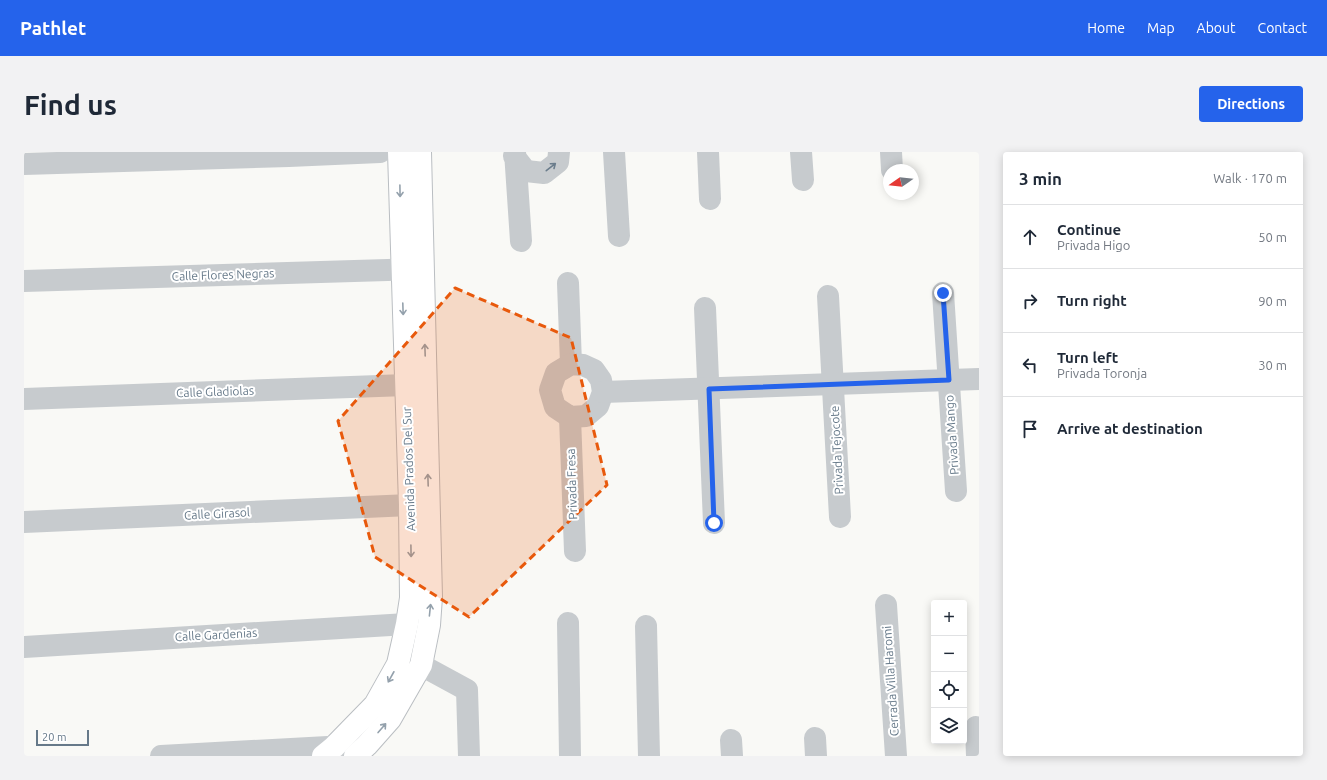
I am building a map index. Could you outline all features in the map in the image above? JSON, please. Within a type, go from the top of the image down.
[{"type":"main road","name":"Avenida Prados Del Sur","points":[[361,751],[390,719],[421,665],[429,625],[431,597],[412,269],[399,152]]},
{"type":"main road","name":"Avenida Prados Del Sur","points":[[329,751],[375,705],[398,664],[411,598],[406,385],[420,152]]},
{"type":"street","points":[[24,164],[380,152]]},
{"type":"street","points":[[515,154],[526,171],[544,173],[558,162],[559,152]]},
{"type":"street","points":[[614,152],[619,236]]},
{"type":"street","points":[[708,152],[710,199]]},
{"type":"street","points":[[801,152],[803,180]]},
{"type":"street","points":[[891,152],[892,164]]},
{"type":"street","points":[[515,154],[521,241]]},
{"type":"street","name":"Calle Flores Negras","points":[[24,281],[412,269]]},
{"type":"street","points":[[568,283],[571,364]]},
{"type":"street","name":"Privada Mango","points":[[943,293],[956,490]]},
{"type":"street","name":"Privada Tejocote","points":[[828,296],[840,516]]},
{"type":"street","points":[[705,308],[714,523]]},
{"type":"street","points":[[571,364],[583,365],[594,370],[601,380],[603,392],[598,406],[586,416],[570,417],[555,407],[550,390],[556,373],[571,364]]},
{"type":"street","points":[[603,392],[979,379]]},
{"type":"street","name":"Calle Gladiolas","points":[[24,400],[406,385]]},
{"type":"street","name":"Privada Fresa","points":[[570,417],[575,551]]},
{"type":"street","name":"Calle Girasol","points":[[24,522],[410,505]]},
{"type":"street","name":"Cerrada Villa Haromi","points":[[886,605],[896,756]]},
{"type":"street","points":[[568,623],[570,756]]},
{"type":"street","name":"Calle Gardenias","points":[[24,647],[407,624]]},
{"type":"street","points":[[646,626],[649,756]]},
{"type":"street","points":[[421,665],[467,690],[469,756]]},
{"type":"street","points":[[976,727],[977,756]]},
{"type":"street","points":[[161,756],[361,751]]},
{"type":"highlighted area","points":[[455,288],[571,338],[607,485],[469,617],[375,557],[338,421]]},
{"type":"route","points":[[714,523],[709,389],[949,380],[943,293]]}]
